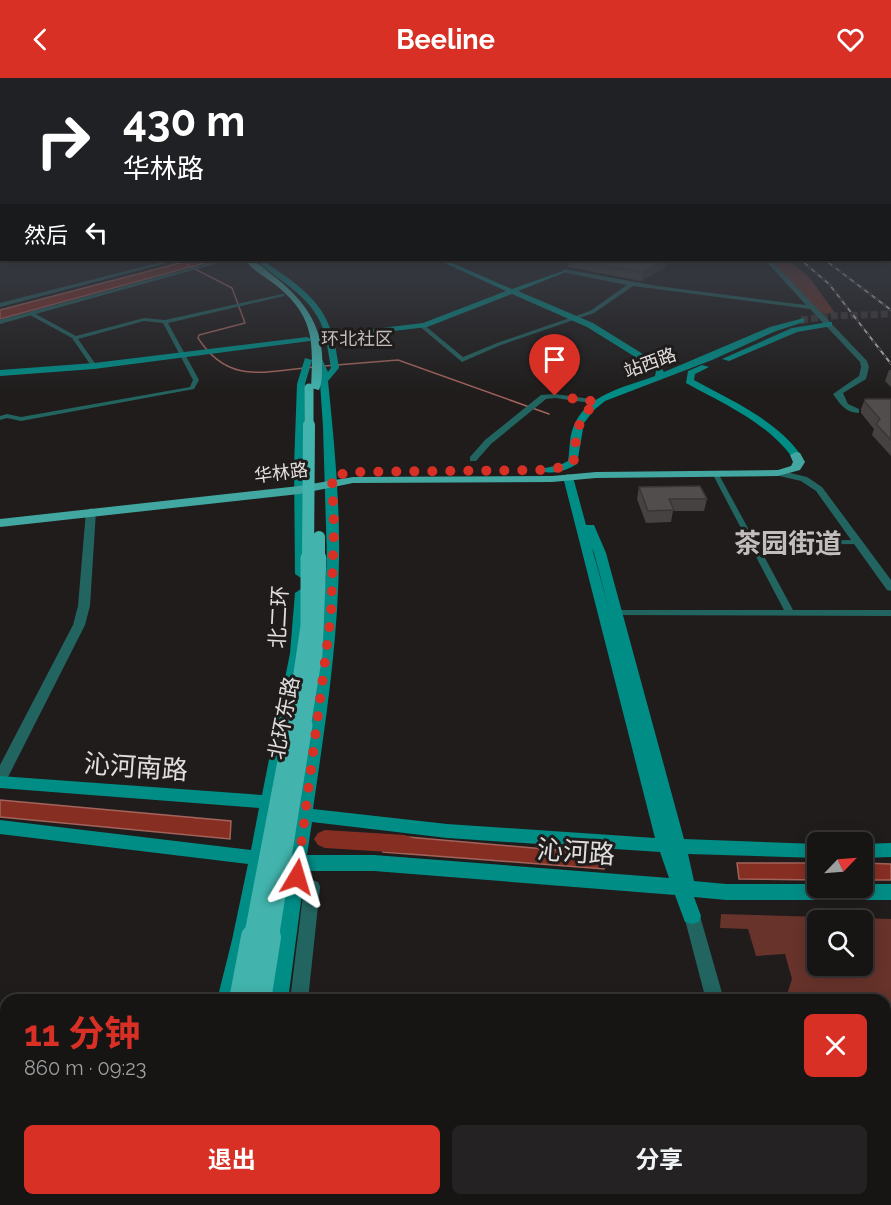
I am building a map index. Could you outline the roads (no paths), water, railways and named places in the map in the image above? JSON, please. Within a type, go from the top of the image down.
[{"type":"highway","name":"北二环","points":[[277,290],[301,318],[312,339]]},
{"type":"highway","name":"北二环","points":[[261,994],[308,707],[318,626],[316,386],[313,365],[313,324],[304,307],[287,290]]},
{"type":"highway","points":[[304,307],[323,318]]},
{"type":"highway","name":"北二环","points":[[242,994],[297,708],[308,626],[316,386]]},
{"type":"main road","points":[[296,290],[306,296],[323,318],[329,337],[334,365],[316,386]]},
{"type":"main road","points":[[509,290],[600,330],[649,361],[660,371],[659,377]]},
{"type":"main road","points":[[0,373],[183,356],[421,325],[516,290]]},
{"type":"main road","points":[[724,351],[734,342],[768,326],[819,315]]},
{"type":"main road","name":"站西路","points":[[549,470],[563,468],[573,462],[575,435],[580,422],[597,402],[641,383],[716,362],[769,336],[805,322],[773,329],[697,366]]},
{"type":"main road","points":[[716,362],[754,349],[790,332],[827,324]]},
{"type":"main road","points":[[790,332],[812,329],[833,334]]},
{"type":"main road","points":[[649,361],[669,365],[697,366]]},
{"type":"main road","points":[[279,994],[299,863],[331,615],[334,528],[332,480],[313,365]]},
{"type":"main road","name":"北环东路","points":[[228,994],[242,940],[299,632],[302,384],[313,365]]},
{"type":"main road","points":[[697,366],[690,375],[689,381],[774,431],[796,455],[799,462],[796,468],[778,473]]},
{"type":"main road","points":[[641,383],[676,382],[720,398]]},
{"type":"main road","name":"华林路","points":[[332,480],[353,472],[549,470]]},
{"type":"main road","name":"华林路","points":[[2,523],[332,480],[778,473]]},
{"type":"main road","points":[[572,477],[692,916]]},
{"type":"main road","name":"华林路","points":[[2,523],[299,485]]},
{"type":"main road","name":"沁河南路","points":[[0,781],[268,802]]},
{"type":"main road","name":"沁河路","points":[[268,802],[284,804],[321,818],[672,846],[807,851]]},
{"type":"main road","points":[[0,827],[258,856]]},
{"type":"main road","points":[[873,851],[891,850]]},
{"type":"main road","name":"沁河路","points":[[258,856],[299,863],[374,863],[747,892],[891,892]]},
{"type":"street","points":[[0,306],[62,290]]},
{"type":"street","points":[[0,322],[119,290]]},
{"type":"street","points":[[421,325],[462,360],[510,340],[576,319],[603,305],[625,290]]},
{"type":"street","points":[[662,290],[811,307]]},
{"type":"street","points":[[795,290],[865,365],[862,378],[840,391],[838,395],[847,407],[856,411]]},
{"type":"street","points":[[75,338],[144,319],[165,322],[282,295]]},
{"type":"street","points":[[32,314],[75,338],[94,366]]},
{"type":"street","points":[[0,418],[7,416],[21,419],[192,388],[196,380],[165,322]]},
{"type":"street","points":[[827,324],[859,365],[857,372],[832,388],[841,398]]},
{"type":"street","points":[[473,459],[485,444],[544,397],[552,395],[597,402]]},
{"type":"street","points":[[715,473],[790,613]]},
{"type":"street","points":[[778,473],[799,477],[815,485],[891,588]]},
{"type":"street","points":[[0,781],[79,625],[84,606],[91,511]]},
{"type":"street","points":[[752,543],[858,542]]},
{"type":"street","points":[[610,613],[891,613]]},
{"type":"street","points":[[300,994],[312,887]]},
{"type":"street","points":[[692,916],[713,994]]},
{"type":"waterway","points":[[233,290],[245,323],[199,335],[198,338],[210,353],[222,363],[250,372],[314,367]]},
{"type":"waterway","points":[[324,366],[398,360],[549,414]]},
{"type":"waterway","points":[[325,839],[405,844]]},
{"type":"tunnel","points":[[805,320],[801,320],[832,316],[891,314]]},
{"type":"railway","points":[[833,290],[891,364]]},
{"type":"railway","points":[[864,290],[891,310]]},
{"type":"district","name":"环北社区","points":[[357,339]]},
{"type":"district","name":"茶园街道","points":[[788,544]]}]
